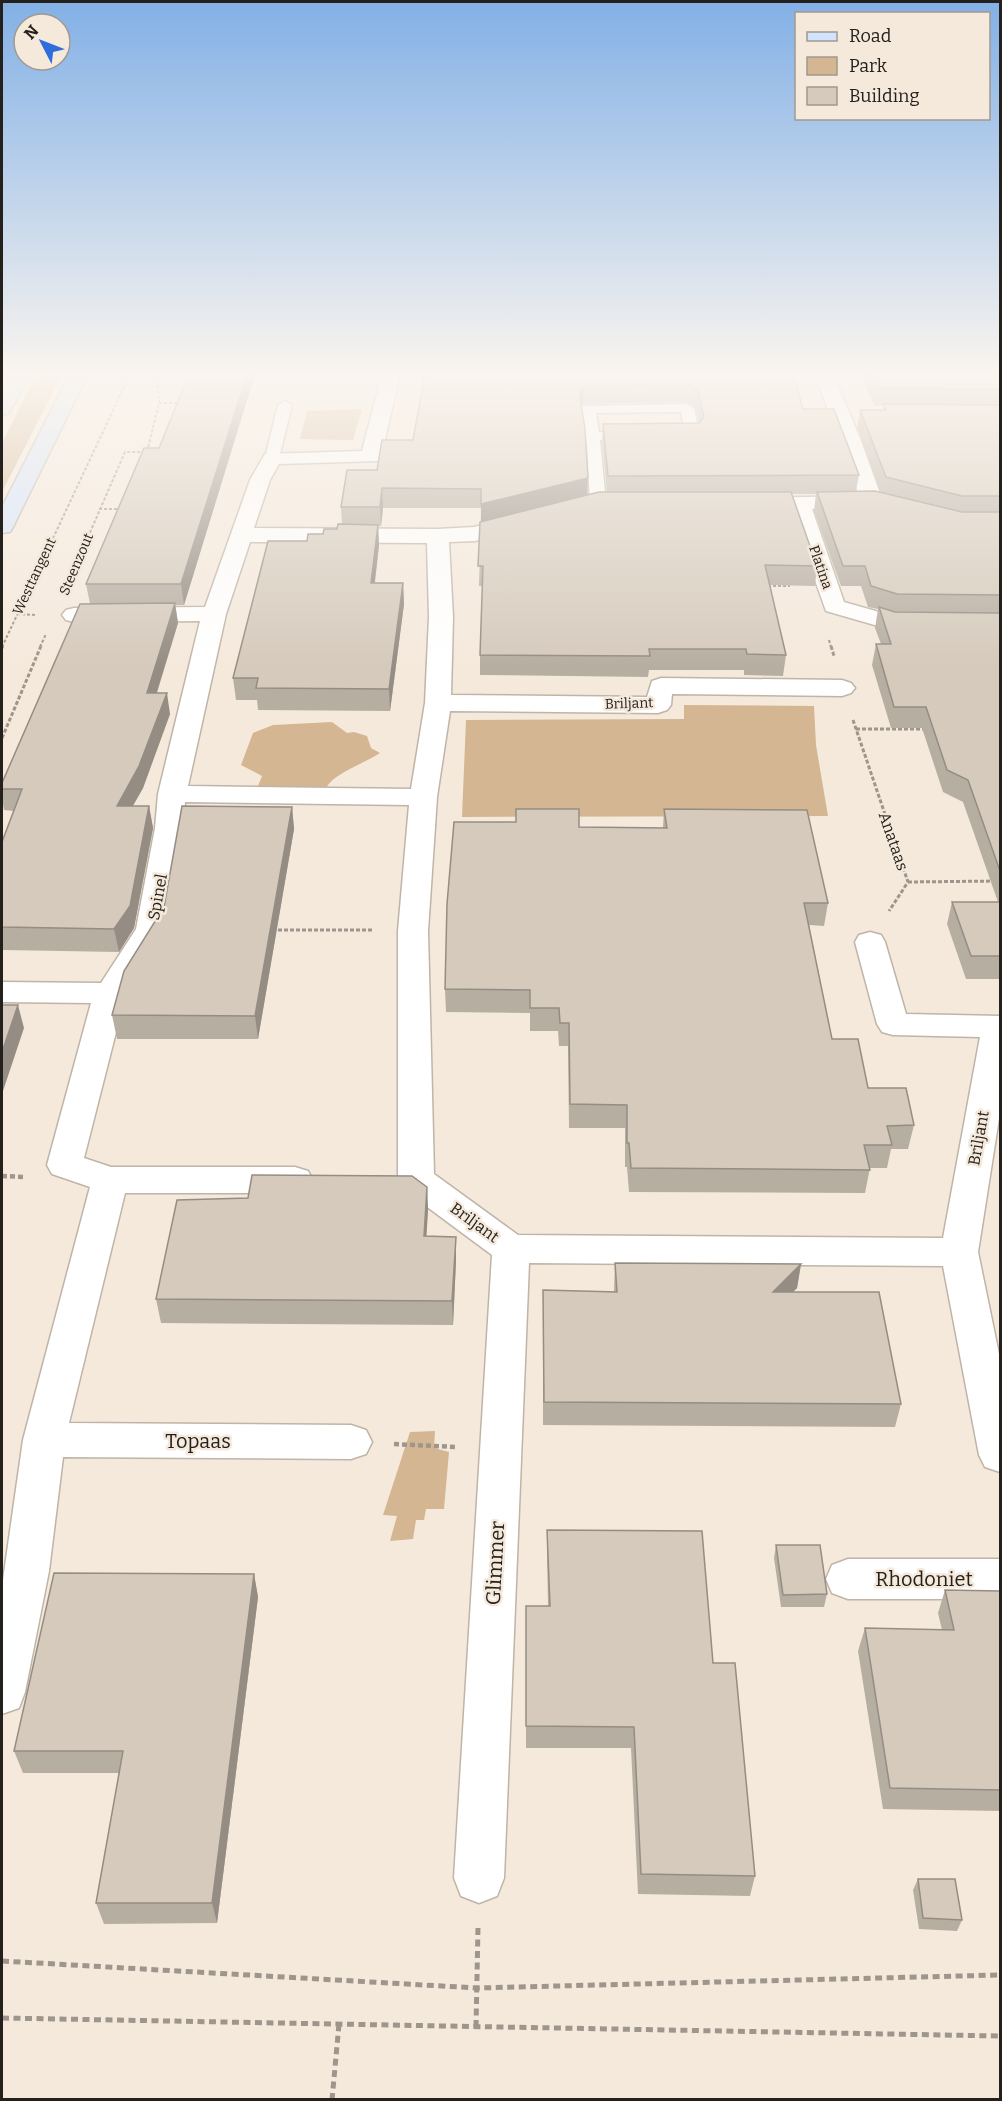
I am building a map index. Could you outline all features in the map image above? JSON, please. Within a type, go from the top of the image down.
[{"type":"main road","points":[[2,527],[30,472]]},
{"type":"street","name":"Spinel","points":[[264,472],[214,614],[172,794],[169,828],[151,929],[110,993],[65,1165],[110,1180],[322,1180]]},
{"type":"street","points":[[861,472],[872,502]]},
{"type":"street","points":[[728,504],[872,502],[894,508]]},
{"type":"street","points":[[575,509],[598,503],[621,503]]},
{"type":"street","name":"Platina","points":[[799,504],[837,601]]},
{"type":"street","points":[[243,535],[438,536],[475,534],[542,517]]},
{"type":"street","points":[[381,1180],[416,1180],[413,931],[423,797],[438,703],[441,617],[438,536]]},
{"type":"street","points":[[837,601],[934,606],[943,624],[1000,624]]},
{"type":"street","name":"Steenzout","points":[[74,615],[214,614]]},
{"type":"street","name":"Briljant","points":[[438,703],[658,705],[661,686],[842,688]]},
{"type":"street","points":[[172,794],[423,797]]},
{"type":"street","points":[[870,942],[893,1024],[999,1027]]},
{"type":"street","points":[[2,992],[110,993]]},
{"type":"street","name":"Briljant","points":[[999,1027],[959,1252],[1000,1455]]},
{"type":"street","points":[[2,1692],[14,1571],[44,1440],[110,1180]]},
{"type":"street","name":"Briljant","points":[[416,1180],[511,1249],[959,1252]]},
{"type":"street","name":"Glimmer","points":[[479,1878],[511,1249]]},
{"type":"street","name":"Topaas","points":[[44,1440],[351,1442]]},
{"type":"street","name":"Rhodoniet","points":[[848,1579],[1000,1579]]},
{"type":"lane","points":[[595,472],[598,503]]},
{"type":"path","name":"Westtangent","points":[[2,648],[84,472]]},
{"type":"path","name":"Steenzout","points":[[68,583],[116,472]]},
{"type":"path","points":[[99,509],[122,509]]},
{"type":"path","points":[[759,586],[837,601]]},
{"type":"path","name":"Anataas","points":[[837,601],[824,624],[842,688],[908,882],[870,942]]},
{"type":"path","points":[[2,738],[50,625]]},
{"type":"path","points":[[856,729],[935,729]]},
{"type":"path","points":[[908,882],[1000,881]]},
{"type":"path","points":[[270,930],[413,931]]},
{"type":"path","points":[[351,1442],[501,1448]]},
{"type":"path","points":[[476,2027],[479,1878]]},
{"type":"path","points":[[2,1961],[477,1988],[1000,1975]]},
{"type":"path","points":[[2,2018],[1000,2036]]},
{"type":"path","points":[[332,2100],[339,2024]]},
{"type":"green space","points":[[2,472],[12,472],[2,492]]},
{"type":"green space","points":[[684,705],[814,706],[816,745],[828,816],[462,817],[466,720],[684,719]]},
{"type":"green space","points":[[332,722],[347,733],[354,732],[367,736],[371,748],[380,753],[336,777],[327,787],[258,786],[262,776],[241,765],[253,733],[273,725]]},
{"type":"green space","points":[[435,1431],[434,1448],[449,1452],[444,1509],[426,1509],[424,1520],[416,1520],[413,1539],[390,1541],[397,1516],[383,1515],[410,1432]]},
{"type":"building","points":[[134,472],[216,472],[181,584],[86,584]]},
{"type":"building","points":[[347,472],[588,472],[588,478],[481,504],[481,489],[382,488],[380,507],[341,507]]},
{"type":"building","points":[[608,472],[858,472],[859,475],[608,476]]},
{"type":"building","points":[[884,472],[1000,472],[1000,496],[962,496],[886,477]]},
{"type":"building","points":[[875,491],[962,512],[1000,512],[1000,595],[897,594],[871,586],[865,566],[843,566],[817,492]]},
{"type":"building","points":[[599,492],[791,492],[817,566],[765,565],[786,655],[747,654],[746,649],[649,649],[650,656],[480,655],[483,566],[478,566],[480,522]]},
{"type":"building","points":[[338,524],[378,525],[371,583],[403,583],[389,689],[256,688],[258,678],[233,678],[268,541],[307,541],[308,534],[323,534],[324,529],[337,529]]},
{"type":"building","points":[[175,603],[147,693],[167,693],[139,766],[117,806],[149,806],[130,906],[114,929],[2,927],[2,842],[22,789],[2,789],[2,783],[80,604]]},
{"type":"building","points":[[879,607],[895,612],[1000,613],[1000,871],[968,780],[947,770],[926,707],[894,707],[876,644],[891,644]]},
{"type":"building","points":[[182,806],[292,807],[255,1016],[112,1015],[124,971],[164,907]]},
{"type":"building","points":[[516,809],[579,809],[579,827],[667,828],[664,809],[807,810],[828,903],[804,903],[832,1039],[858,1039],[868,1088],[906,1088],[914,1125],[887,1126],[892,1145],[864,1145],[870,1170],[631,1168],[629,1143],[627,1143],[627,1105],[570,1104],[569,1023],[560,1023],[559,1008],[530,1008],[530,990],[445,989],[447,904],[454,822],[516,822]]},
{"type":"building","points":[[952,902],[1000,902],[1000,956],[971,956]]},
{"type":"building","points":[[2,1005],[18,1005],[2,1052]]},
{"type":"building","points":[[252,1175],[412,1176],[427,1187],[424,1236],[456,1237],[452,1301],[156,1299],[177,1200],[248,1198]]},
{"type":"building","points":[[615,1263],[801,1264],[773,1292],[879,1292],[901,1404],[544,1402],[543,1290],[617,1292]]},
{"type":"building","points":[[547,1530],[702,1531],[713,1663],[735,1663],[755,1876],[641,1874],[634,1727],[526,1726],[526,1606],[550,1606]]},
{"type":"building","points":[[776,1545],[820,1545],[827,1594],[783,1595]]},
{"type":"building","points":[[54,1573],[254,1574],[212,1903],[96,1903],[123,1751],[14,1751]]},
{"type":"building","points":[[945,1590],[1000,1591],[1000,1790],[890,1788],[865,1628],[954,1630]]},
{"type":"building","points":[[918,1879],[955,1879],[962,1920],[923,1918]]}]
